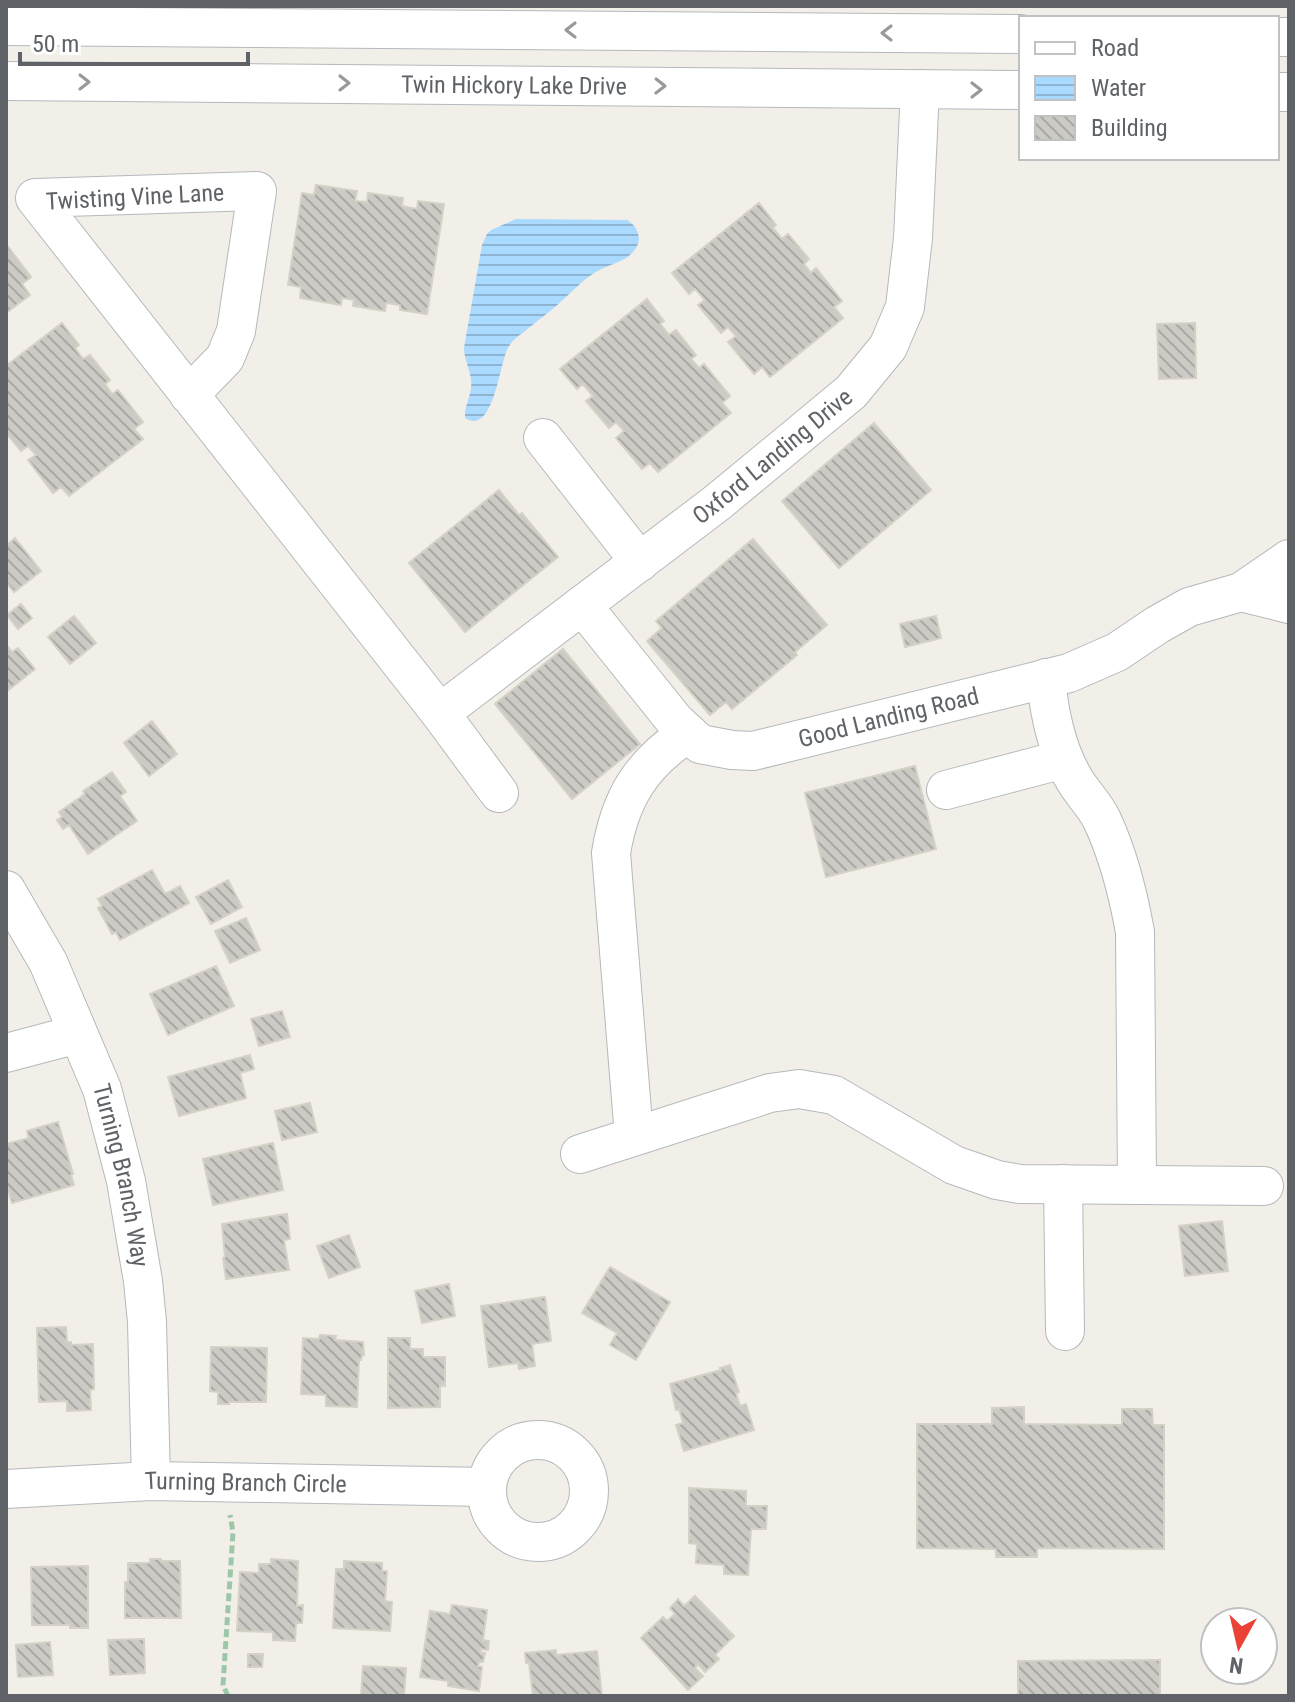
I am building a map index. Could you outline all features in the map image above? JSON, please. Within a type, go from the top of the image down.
[{"type":"street","points":[[6,26],[1019,34]]},
{"type":"street","name":"Twin Hickory Lake Drive","points":[[6,81],[1019,90]]},
{"type":"street","name":"Oxford Landing Drive","points":[[440,713],[718,502],[851,392],[888,347],[905,307],[920,89]]},
{"type":"street","name":"Twisting Vine Lane","points":[[189,395],[225,358],[236,331],[257,191],[35,198],[189,395],[440,713],[499,793]]},
{"type":"street","points":[[543,438],[640,562]]},
{"type":"street","points":[[1241,592],[1289,559]]},
{"type":"street","points":[[1241,592],[1289,604]]},
{"type":"street","name":"Good Landing Road","points":[[582,605],[675,721],[700,744],[753,751],[1069,673],[1117,652],[1189,607],[1241,592]]},
{"type":"street","points":[[1046,678],[1055,733],[1064,759],[1113,844],[1135,932],[1137,1185]]},
{"type":"street","points":[[634,1136],[611,853],[620,812],[641,774],[654,759],[688,733]]},
{"type":"street","points":[[946,790],[1064,759]]},
{"type":"street","name":"Turning Branch Way","points":[[6,890],[48,962],[102,1089],[126,1181],[147,1322],[151,1481]]},
{"type":"street","points":[[6,1053],[78,1034]]},
{"type":"street","points":[[580,1154],[770,1093],[816,1091],[834,1095],[954,1165],[997,1180],[1020,1184],[1264,1186]]},
{"type":"street","points":[[1063,1184],[1065,1331]]},
{"type":"street","name":"Turning Branch Circle","points":[[6,1489],[151,1481],[487,1487]]},
{"type":"path","points":[[225,1482],[233,1532],[223,1685],[228,1696]]},
{"type":"water","points":[[516,219],[627,220],[639,238],[629,256],[588,277],[512,342],[494,397],[482,417],[475,421],[465,418],[471,385],[464,348],[482,245],[491,230]]},
{"type":"building","points":[[316,185],[357,191],[355,201],[367,202],[368,193],[403,198],[402,206],[417,209],[418,201],[444,204],[427,314],[400,310],[400,305],[386,303],[385,311],[353,306],[354,300],[342,298],[341,305],[300,298],[301,287],[288,285],[302,193],[314,195]]},
{"type":"building","points":[[759,203],[776,225],[773,228],[782,239],[788,234],[809,259],[804,264],[811,273],[816,268],[842,301],[834,307],[843,318],[770,377],[762,367],[754,374],[728,342],[736,336],[728,327],[721,333],[698,305],[705,300],[695,289],[689,294],[672,273]]},
{"type":"building","points":[[6,244],[31,277],[22,284],[30,295],[6,313]]},
{"type":"building","points":[[647,299],[664,321],[660,324],[669,335],[676,330],[696,355],[691,359],[699,368],[704,364],[730,396],[722,403],[731,413],[658,472],[650,463],[642,469],[616,438],[624,431],[616,422],[609,428],[586,401],[593,396],[583,384],[577,389],[560,369]]},
{"type":"building","points":[[62,323],[79,345],[75,348],[83,359],[90,355],[110,380],[105,384],[112,394],[118,390],[143,422],[134,429],[143,439],[69,496],[61,487],[53,493],[28,460],[36,455],[28,446],[21,451],[6,433],[6,366]]},
{"type":"building","points":[[1195,323],[1196,378],[1159,379],[1157,324]]},
{"type":"building","points":[[874,423],[931,490],[839,568],[782,501]]},
{"type":"building","points":[[499,490],[558,557],[465,632],[409,563]]},
{"type":"building","points":[[15,538],[41,571],[14,592],[6,582],[6,546]]},
{"type":"building","points":[[753,539],[827,625],[795,652],[797,655],[732,709],[726,702],[710,715],[647,641],[662,628],[656,621]]},
{"type":"building","points":[[21,604],[32,618],[18,629],[7,615]]},
{"type":"building","points":[[74,616],[96,643],[70,664],[48,637]]},
{"type":"building","points":[[936,616],[941,638],[905,647],[900,624]]},
{"type":"building","points":[[6,644],[12,652],[18,648],[35,669],[6,692]]},
{"type":"building","points":[[563,649],[640,744],[572,799],[495,704]]},
{"type":"building","points":[[152,721],[177,754],[149,776],[124,743]]},
{"type":"building","points":[[915,766],[936,849],[826,877],[805,793]]},
{"type":"building","points":[[112,772],[126,792],[120,796],[137,821],[88,854],[69,825],[63,829],[57,820],[62,817],[59,812]]},
{"type":"building","points":[[152,870],[165,894],[180,886],[189,903],[120,940],[116,932],[112,934],[98,908],[102,906],[98,899]]},
{"type":"building","points":[[228,880],[242,907],[211,924],[196,897]]},
{"type":"building","points":[[246,918],[260,950],[230,963],[215,931]]},
{"type":"building","points":[[216,966],[234,1006],[168,1035],[150,994]]},
{"type":"building","points":[[282,1011],[290,1037],[259,1046],[251,1019]]},
{"type":"building","points":[[250,1055],[254,1069],[240,1073],[246,1098],[179,1116],[168,1077]]},
{"type":"building","points":[[310,1103],[317,1132],[282,1140],[275,1111]]},
{"type":"building","points":[[58,1122],[74,1185],[12,1203],[6,1182],[6,1144],[29,1138],[27,1131]]},
{"type":"building","points":[[273,1143],[283,1190],[213,1205],[203,1159]]},
{"type":"building","points":[[287,1214],[290,1239],[284,1240],[289,1270],[226,1279],[222,1224]]},
{"type":"building","points":[[1222,1221],[1228,1271],[1185,1276],[1179,1226]]},
{"type":"building","points":[[349,1235],[360,1267],[329,1278],[317,1246]]},
{"type":"building","points":[[610,1267],[670,1302],[636,1360],[610,1345],[617,1333],[582,1313]]},
{"type":"building","points":[[449,1284],[455,1316],[422,1323],[415,1291]]},
{"type":"building","points":[[545,1297],[551,1341],[532,1344],[535,1366],[519,1369],[518,1363],[489,1367],[481,1306]]},
{"type":"building","points":[[66,1327],[67,1342],[71,1345],[93,1344],[91,1410],[67,1411],[67,1401],[39,1402],[37,1328]]},
{"type":"building","points":[[320,1335],[336,1336],[335,1340],[363,1342],[357,1407],[326,1406],[326,1395],[301,1394],[303,1338],[319,1339]]},
{"type":"building","points":[[388,1338],[410,1338],[410,1349],[423,1349],[423,1357],[445,1357],[445,1386],[440,1386],[440,1407],[388,1408]]},
{"type":"building","points":[[211,1347],[267,1348],[266,1402],[218,1404],[218,1392],[210,1391]]},
{"type":"building","points":[[730,1365],[740,1406],[746,1404],[754,1430],[684,1451],[676,1425],[683,1423],[679,1409],[676,1410],[670,1384]]},
{"type":"building","points":[[1024,1407],[1024,1424],[1122,1425],[1122,1409],[1152,1409],[1153,1425],[1164,1425],[1164,1549],[1037,1548],[1037,1557],[996,1557],[996,1549],[917,1548],[917,1424],[992,1424],[992,1408]]},
{"type":"building","points":[[689,1488],[746,1491],[746,1506],[767,1506],[766,1529],[751,1529],[748,1575],[724,1574],[724,1565],[696,1563],[697,1544],[689,1543]]},
{"type":"building","points":[[150,1559],[180,1561],[181,1618],[125,1618],[128,1563],[150,1563]]},
{"type":"building","points":[[271,1559],[298,1561],[297,1606],[303,1605],[302,1623],[296,1623],[295,1641],[273,1640],[273,1632],[237,1631],[240,1572],[259,1573],[259,1564],[271,1564]]},
{"type":"building","points":[[344,1561],[382,1563],[382,1571],[387,1571],[385,1601],[392,1602],[390,1631],[333,1628],[336,1569],[344,1569]]},
{"type":"building","points":[[88,1566],[88,1628],[32,1625],[31,1567]]},
{"type":"building","points":[[695,1596],[734,1636],[715,1655],[719,1659],[705,1672],[698,1664],[695,1668],[703,1676],[688,1690],[641,1638],[663,1617],[667,1621],[675,1614],[670,1608],[678,1599],[684,1606]]},
{"type":"building","points":[[452,1605],[487,1610],[483,1640],[489,1641],[488,1650],[481,1649],[481,1653],[485,1653],[483,1662],[479,1662],[478,1666],[482,1667],[479,1691],[448,1686],[448,1681],[420,1677],[430,1611],[450,1614]]},
{"type":"building","points":[[144,1639],[145,1673],[110,1675],[108,1640]]},
{"type":"building","points":[[50,1642],[53,1675],[18,1677],[16,1645]]},
{"type":"building","points":[[556,1650],[556,1655],[597,1651],[602,1696],[533,1696],[525,1653]]},
{"type":"building","points":[[248,1654],[263,1654],[262,1667],[248,1667]]},
{"type":"building","points":[[1160,1660],[1160,1696],[1018,1696],[1018,1661]]},
{"type":"building","points":[[363,1666],[406,1668],[404,1696],[361,1696]]}]
